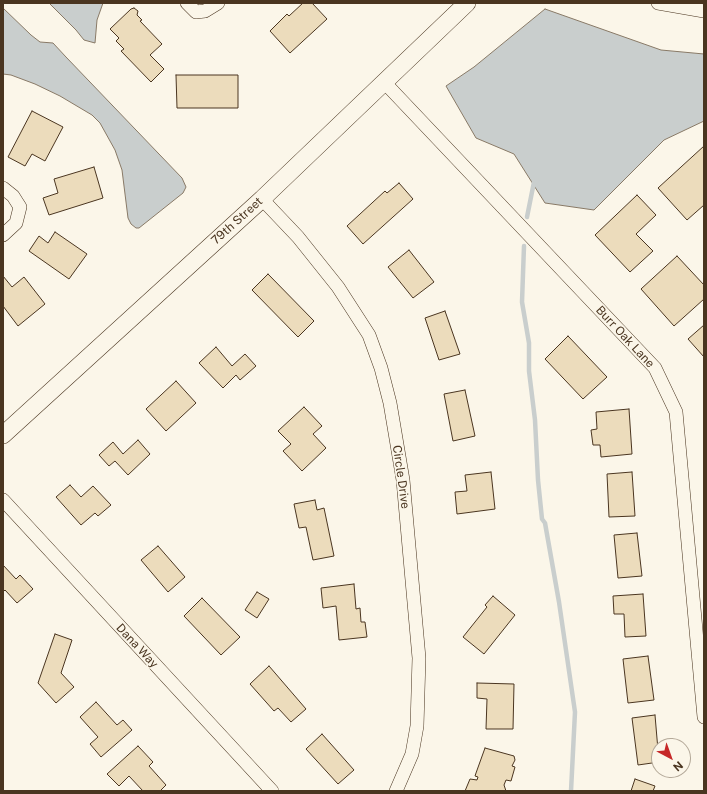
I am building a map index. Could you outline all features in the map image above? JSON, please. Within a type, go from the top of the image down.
[{"type":"street","points":[[192,8],[205,11],[218,3]]},
{"type":"street","name":"79th Street","points":[[3,435],[262,199],[468,3]]},
{"type":"street","points":[[658,3],[704,11]]},
{"type":"street","name":"Burr Oak Lane","points":[[385,83],[655,368],[676,412],[704,718]]},
{"type":"street","points":[[3,188],[13,196],[20,207],[16,223],[3,235]]},
{"type":"street","name":"Circle Drive","points":[[262,199],[298,237],[338,287],[369,335],[382,368],[390,403],[403,480],[419,658],[417,726],[412,754],[396,791]]},
{"type":"street","name":"Dana Way","points":[[3,500],[272,791]]},
{"type":"shaded area","points":[[49,3],[103,3],[97,20],[95,43],[84,40]]},
{"type":"shaded area","points":[[3,8],[40,42],[53,43],[182,178],[186,187],[183,193],[139,228],[136,228],[131,224],[128,218],[122,170],[115,150],[100,123],[92,115],[60,96],[35,84],[11,75],[3,74]]},
{"type":"shaded area","points":[[545,9],[661,50],[704,54],[704,121],[664,140],[594,210],[545,203],[514,154],[476,138],[446,86],[474,67]]},
{"type":"building","points":[[303,3],[312,3],[327,19],[290,53],[270,31],[287,14],[289,16]]},
{"type":"building","points":[[134,8],[138,11],[137,15],[142,20],[140,21],[162,44],[150,55],[164,69],[151,82],[121,51],[124,49],[116,41],[119,38],[110,29],[131,9]]},
{"type":"building","points":[[176,75],[238,75],[238,108],[177,108]]},
{"type":"building","points":[[32,111],[63,127],[45,161],[32,154],[25,166],[8,157]]},
{"type":"building","points":[[704,146],[704,205],[687,220],[658,188]]},
{"type":"building","points":[[94,167],[103,198],[49,215],[43,198],[58,193],[54,179]]},
{"type":"building","points":[[399,183],[413,199],[363,244],[347,226],[385,191],[387,193]]},
{"type":"building","points":[[637,195],[656,215],[636,234],[653,251],[630,272],[595,235]]},
{"type":"building","points":[[55,232],[87,254],[69,279],[29,251],[39,236],[48,243]]},
{"type":"building","points":[[409,250],[434,282],[413,298],[388,267]]},
{"type":"building","points":[[677,256],[704,285],[704,299],[674,326],[641,289]]},
{"type":"building","points":[[268,274],[314,321],[298,337],[252,290]]},
{"type":"building","points":[[3,276],[12,287],[24,277],[45,304],[18,326],[3,306]]},
{"type":"building","points":[[445,311],[460,354],[439,360],[425,318]]},
{"type":"building","points":[[704,325],[704,357],[688,339]]},
{"type":"building","points":[[568,336],[607,377],[583,399],[545,359]]},
{"type":"building","points":[[216,347],[232,366],[245,354],[256,366],[240,380],[236,375],[223,388],[199,363]]},
{"type":"building","points":[[176,381],[196,403],[166,431],[146,409]]},
{"type":"building","points":[[465,390],[475,436],[453,441],[444,394]]},
{"type":"building","points":[[304,407],[322,426],[313,434],[326,448],[302,471],[283,451],[291,444],[278,431]]},
{"type":"building","points":[[629,409],[632,454],[601,457],[600,445],[593,445],[591,430],[597,429],[596,412]]},
{"type":"building","points":[[138,440],[150,454],[128,475],[115,461],[109,466],[99,455],[113,442],[123,454]]},
{"type":"building","points":[[491,472],[495,509],[457,514],[455,492],[467,491],[465,475]]},
{"type":"building","points":[[632,472],[635,516],[609,517],[607,474]]},
{"type":"building","points":[[70,485],[81,497],[93,486],[111,505],[98,516],[95,513],[81,525],[56,497]]},
{"type":"building","points":[[315,500],[317,510],[324,508],[334,556],[313,560],[306,527],[299,528],[294,504]]},
{"type":"building","points":[[637,533],[642,576],[618,578],[614,535]]},
{"type":"building","points":[[158,546],[185,577],[168,592],[141,560]]},
{"type":"building","points":[[3,565],[16,579],[20,575],[33,589],[17,603],[5,590],[3,592]]},
{"type":"building","points":[[354,584],[356,609],[360,608],[361,622],[365,622],[367,637],[339,640],[336,606],[323,608],[321,588]]},
{"type":"building","points":[[257,592],[269,599],[257,618],[245,610]]},
{"type":"building","points":[[643,594],[646,636],[625,637],[624,614],[614,614],[613,596]]},
{"type":"building","points":[[493,596],[515,615],[484,654],[463,637],[487,607],[485,605]]},
{"type":"building","points":[[202,598],[240,637],[221,655],[184,616]]},
{"type":"building","points":[[55,634],[72,640],[61,673],[74,687],[56,703],[38,683]]},
{"type":"building","points":[[648,656],[654,700],[628,703],[623,659]]},
{"type":"building","points":[[269,666],[306,709],[291,722],[278,708],[274,711],[250,684]]},
{"type":"building","points":[[477,683],[514,684],[513,729],[486,729],[487,699],[477,698]]},
{"type":"building","points":[[96,702],[117,725],[123,720],[132,730],[101,757],[90,744],[98,737],[80,717]]},
{"type":"building","points":[[655,715],[657,738],[651,738],[651,763],[638,765],[632,718]]},
{"type":"building","points":[[322,734],[354,770],[338,784],[306,749]]},
{"type":"building","points":[[138,746],[153,762],[149,766],[166,785],[160,791],[143,791],[129,776],[119,786],[107,774]]},
{"type":"building","points":[[485,748],[514,756],[515,760],[512,766],[515,767],[511,781],[506,780],[504,785],[506,791],[465,791],[470,779],[477,780],[478,777],[475,776]]},
{"type":"building","points":[[635,779],[655,786],[653,791],[631,791]]},
{"type":"waterway","points":[[527,217],[534,182],[537,180]]},
{"type":"waterway","points":[[524,246],[522,302],[529,343],[529,371],[535,420],[538,480],[542,519],[545,523],[559,602],[575,712],[571,791]]}]
